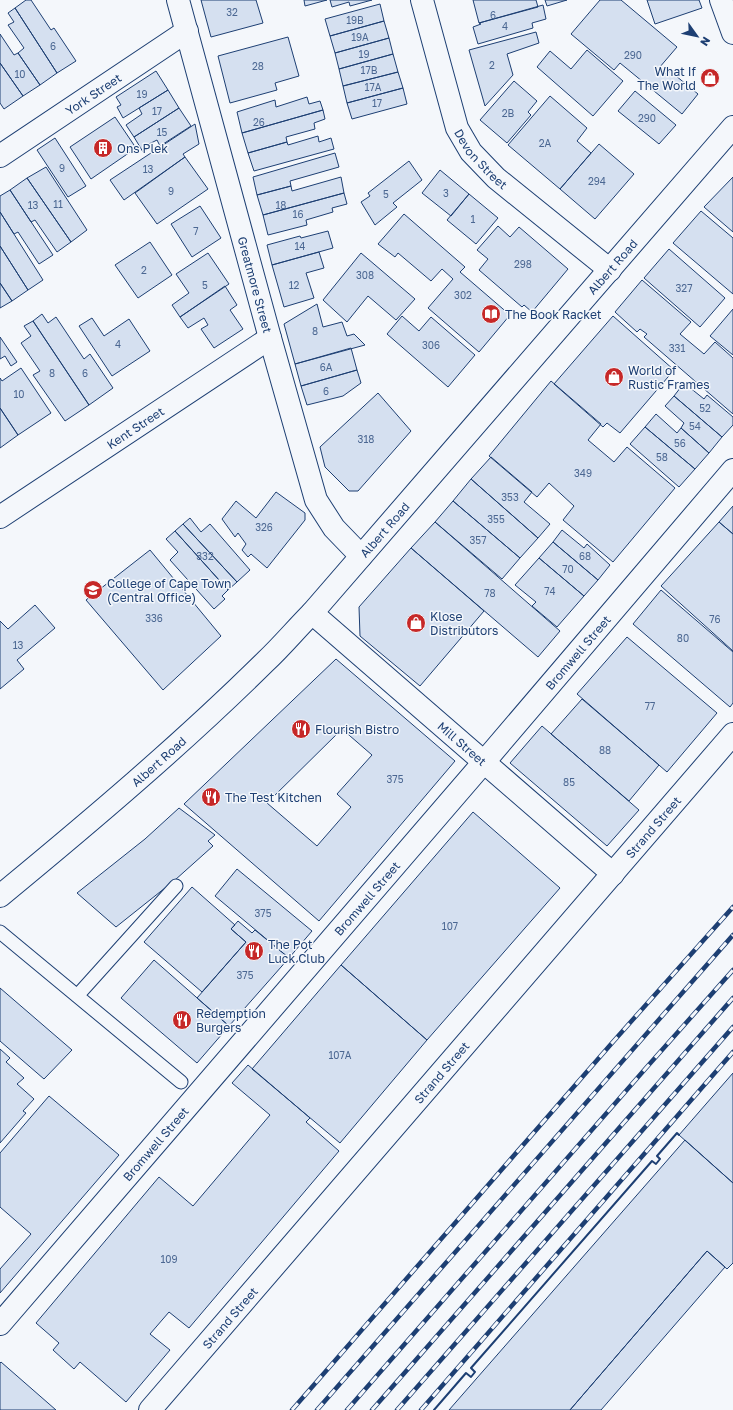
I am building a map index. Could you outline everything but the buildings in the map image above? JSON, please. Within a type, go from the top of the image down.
[{"type":"street","name":"Greatmore Street","points":[[178,0],[270,338],[316,500],[334,528],[361,556]]},
{"type":"street","name":"Devon Street","points":[[422,0],[457,128],[471,152],[496,178],[610,270]]},
{"type":"street","points":[[721,0],[733,33]]},
{"type":"street","name":"York Street","points":[[0,156],[187,31]]},
{"type":"street","name":"Albert Road","points":[[0,896],[87,824],[215,710],[267,660],[312,613],[733,127]]},
{"type":"street","name":"Kent Street","points":[[0,517],[270,338]]},
{"type":"street","name":"Bromwell Street","points":[[0,1324],[484,762],[733,470]]},
{"type":"street","name":"Mill Street","points":[[312,613],[613,874]]},
{"type":"street","name":"Strand Street","points":[[150,1410],[733,734]]},
{"type":"lane","points":[[77,996],[176,886]]},
{"type":"lane","points":[[0,932],[181,1082]]},
{"type":"railway","points":[[292,1410],[612,1043],[733,907]]},
{"type":"railway","points":[[317,1410],[733,935]]},
{"type":"railway","points":[[347,1410],[733,970]]},
{"type":"railway","points":[[372,1410],[733,998]]},
{"type":"railway","points":[[397,1410],[733,1027]]},
{"type":"railway","points":[[421,1410],[733,1052]]},
{"type":"wall","points":[[434,1410],[466,1373],[471,1377],[475,1372],[471,1368],[652,1161],[656,1164],[660,1159],[657,1156],[677,1133],[679,1135]]},
{"type":"place","name":"What If The World","points":[[710,78]]},
{"type":"place","name":"Ons Plek","points":[[103,148]]},
{"type":"place","name":"The Book Racket","points":[[491,314]]},
{"type":"place","name":"World of Rustic Frames","points":[[614,377]]},
{"type":"place","name":"College of Cape Town (Central Office)","points":[[93,590]]},
{"type":"place","name":"Klose Distributors","points":[[416,623]]},
{"type":"place","name":"Flourish Bistro","points":[[301,729]]},
{"type":"place","name":"The Test Kitchen","points":[[211,797]]},
{"type":"place","name":"The Pot Luck Club","points":[[254,951]]},
{"type":"place","name":"Redemption Burgers","points":[[182,1020]]}]
